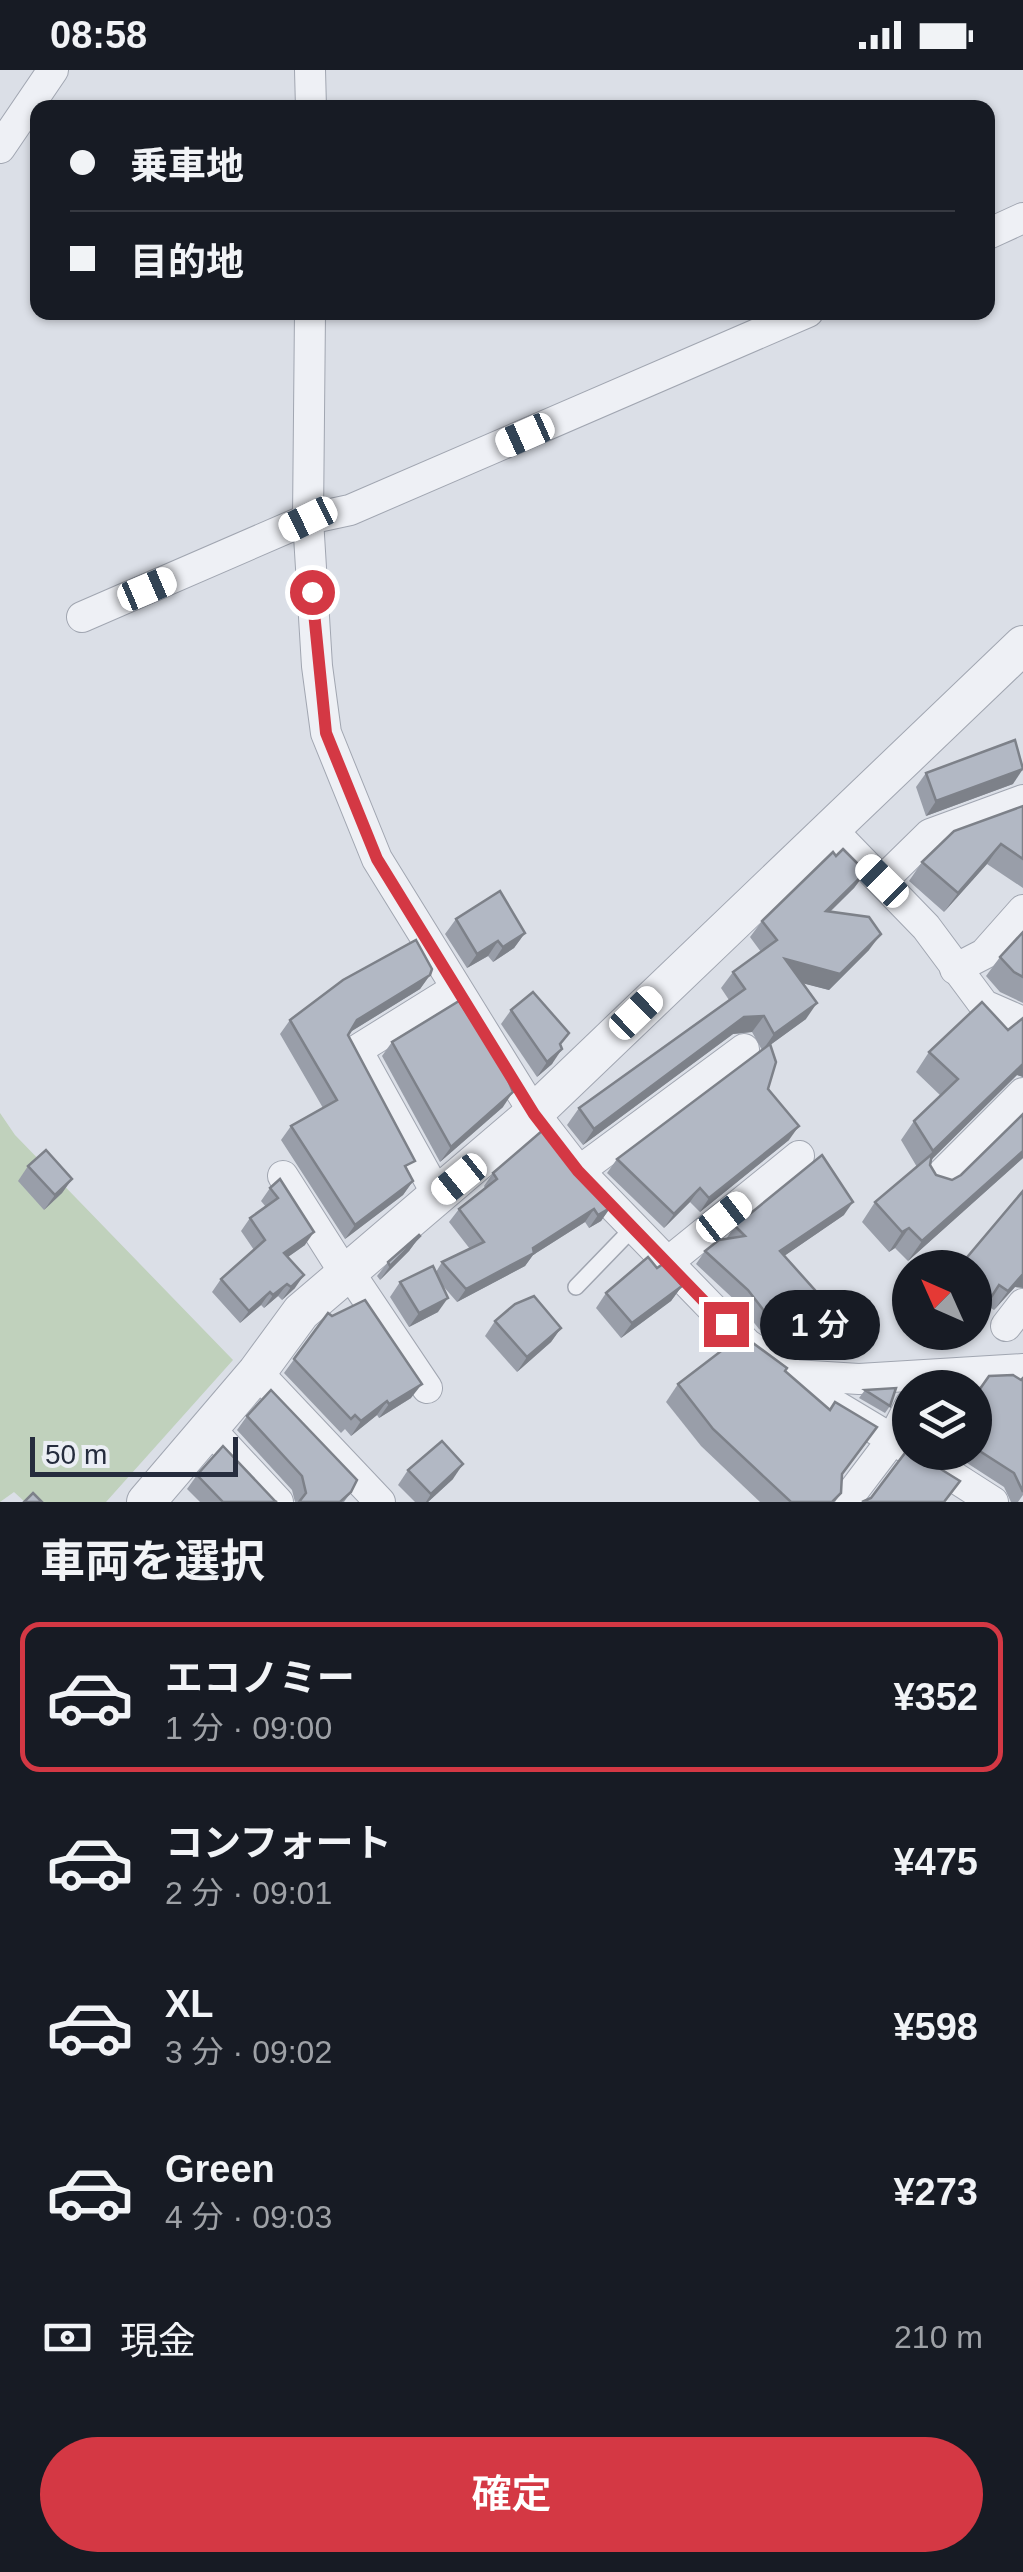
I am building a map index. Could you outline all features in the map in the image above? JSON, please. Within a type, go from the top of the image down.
[{"type":"street","points":[[33,100],[53,70]]},
{"type":"street","points":[[310,70],[311,100]]},
{"type":"street","points":[[0,148],[30,104]]},
{"type":"street","points":[[995,231],[1023,218]]},
{"type":"street","points":[[310,320],[308,519],[316,666],[326,733],[377,859],[534,1114],[578,1171],[747,1344],[794,1374],[810,1390],[892,1439]]},
{"type":"street","points":[[82,617],[308,519],[350,510],[789,320]]},
{"type":"street","points":[[146,1502],[257,1372],[300,1312],[534,1114],[1023,646]]},
{"type":"street","points":[[882,881],[930,834],[1023,800]]},
{"type":"street","points":[[830,828],[926,927],[984,1005],[1023,1022]]},
{"type":"street","points":[[955,969],[984,954],[1023,910]]},
{"type":"street","points":[[438,1196],[357,1050],[455,990]]},
{"type":"street","points":[[578,1171],[744,1049]]},
{"type":"street","points":[[936,1181],[1023,1093]]},
{"type":"street","points":[[668,1263],[799,1156]]},
{"type":"street","points":[[284,1176],[427,1388]]},
{"type":"street","points":[[992,1372],[1023,1368]]},
{"type":"street","points":[[257,1372],[380,1502]]},
{"type":"street","points":[[794,1374],[892,1381]]},
{"type":"street","points":[[210,1429],[278,1502]]},
{"type":"street","points":[[845,1502],[892,1460]]},
{"type":"street","points":[[942,1470],[993,1502]]},
{"type":"lane","points":[[576,1288],[633,1228]]},
{"type":"green space","points":[[0,1113],[15,1135],[233,1360],[106,1502],[25,1502],[14,1492],[0,1502]]},
{"type":"building","points":[[1015,740],[1023,769],[936,801],[926,773]]},
{"type":"building","points":[[1023,806],[1023,859],[1001,844],[958,893],[922,862],[954,831]]},
{"type":"building","points":[[843,849],[866,872],[826,911],[869,917],[881,934],[840,974],[785,959],[817,1003],[774,1034],[764,1016],[744,1017],[594,1129],[579,1108],[745,989],[733,972],[777,940],[762,921],[833,852],[836,856]]},
{"type":"building","points":[[500,891],[525,933],[503,947],[498,941],[477,954],[456,919]]},
{"type":"building","points":[[1023,932],[1023,977],[1000,957]]},
{"type":"building","points":[[416,940],[432,969],[430,975],[357,1020],[348,1035],[415,1161],[405,1166],[413,1181],[355,1225],[291,1126],[337,1100],[290,1020],[343,980]]},
{"type":"building","points":[[533,992],[569,1033],[560,1044],[562,1049],[547,1062],[511,1010]]},
{"type":"building","points":[[459,1001],[503,1068],[513,1092],[451,1147],[392,1042]]},
{"type":"building","points":[[982,1002],[1008,1030],[1023,1018],[1023,1064],[933,1151],[914,1121],[958,1079],[929,1052]]},
{"type":"building","points":[[770,1044],[776,1062],[768,1089],[799,1126],[709,1198],[700,1188],[674,1214],[617,1159]]},
{"type":"building","points":[[1023,1114],[1023,1151],[922,1241],[909,1228],[902,1232],[875,1202],[932,1154],[930,1165],[936,1175],[952,1180],[961,1175]]},
{"type":"building","points":[[543,1130],[610,1208],[598,1215],[594,1209],[533,1248],[534,1253],[466,1289],[442,1262],[484,1242],[459,1209],[497,1179],[493,1173]]},
{"type":"building","points":[[46,1150],[72,1179],[55,1195],[28,1166]]},
{"type":"building","points":[[822,1155],[853,1202],[780,1251],[830,1307],[811,1325],[806,1320],[793,1332],[768,1316],[748,1290],[705,1251],[719,1240],[745,1236],[735,1226]]},
{"type":"building","points":[[280,1179],[314,1232],[284,1253],[304,1275],[291,1287],[287,1284],[273,1295],[270,1292],[249,1311],[221,1279],[265,1240],[250,1218],[278,1198],[270,1188]]},
{"type":"building","points":[[1023,1191],[1023,1274],[1008,1291],[999,1285],[992,1296],[992,1250],[973,1250]]},
{"type":"building","points":[[420,1236],[390,1266],[388,1262]]},
{"type":"building","points":[[648,1257],[657,1268],[663,1264],[682,1286],[632,1323],[606,1293]]},
{"type":"building","points":[[433,1266],[448,1298],[419,1313],[400,1282]]},
{"type":"building","points":[[534,1296],[561,1328],[527,1357],[495,1321],[515,1304]]},
{"type":"building","points":[[365,1300],[422,1384],[389,1404],[387,1401],[361,1421],[355,1415],[351,1419],[294,1359],[328,1313],[332,1316]]},
{"type":"building","points":[[742,1335],[787,1368],[785,1371],[830,1410],[835,1402],[877,1427],[842,1474],[841,1493],[832,1502],[791,1502],[713,1429],[678,1384]]},
{"type":"building","points":[[992,1376],[1023,1378],[1023,1492],[1014,1473],[992,1459]]},
{"type":"building","points":[[892,1388],[890,1406],[865,1390]]},
{"type":"building","points":[[271,1390],[357,1480],[340,1502],[299,1502],[306,1493],[302,1476],[247,1416]]},
{"type":"building","points":[[442,1441],[463,1464],[431,1494],[408,1470]]},
{"type":"building","points":[[223,1446],[277,1502],[223,1502],[197,1475]]},
{"type":"building","points":[[892,1470],[942,1470],[960,1481],[944,1502],[862,1502],[871,1498]]},
{"type":"building","points":[[33,1493],[42,1502],[24,1502]]},
{"type":"route","points":[[312,592],[316,666],[326,733],[377,859],[534,1114],[578,1171],[726,1324]]}]
